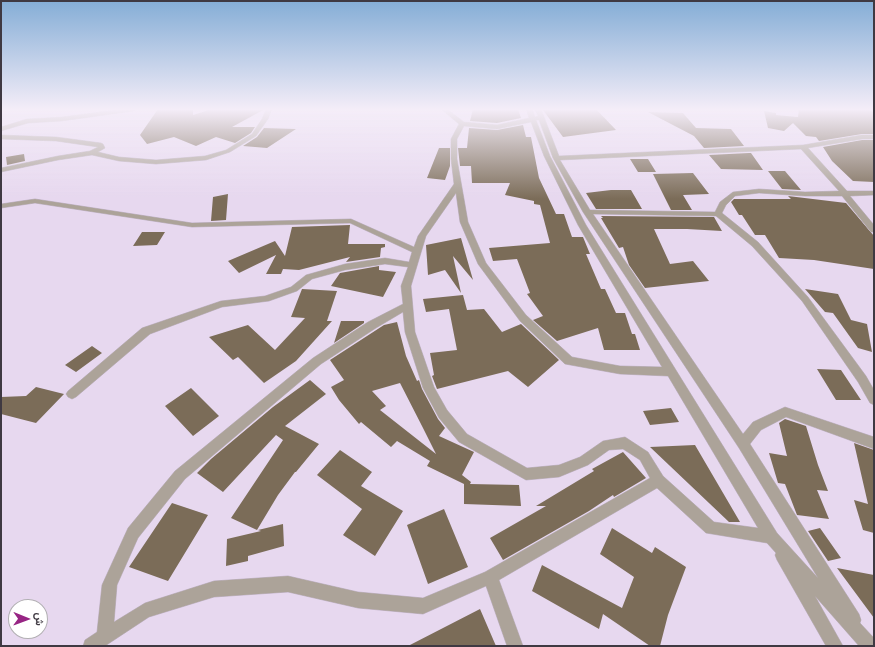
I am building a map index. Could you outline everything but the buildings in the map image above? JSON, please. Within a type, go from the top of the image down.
[{"type":"street","points":[[57,139],[100,146],[102,148],[92,154]]},
{"type":"street","points":[[1,170],[58,158],[92,154],[119,159],[156,162],[206,158],[228,150],[247,139]]},
{"type":"street","points":[[454,139],[454,159],[464,222],[482,264],[524,318],[570,361],[620,370],[670,372]]},
{"type":"street","points":[[542,139],[547,156],[582,225],[771,537],[835,646]]},
{"type":"street","points":[[547,139],[587,212],[743,444],[868,645]]},
{"type":"street","points":[[556,158],[803,147],[849,139]]},
{"type":"street","points":[[803,147],[845,194],[874,230]]},
{"type":"street","points":[[458,184],[422,236],[406,286],[410,332],[429,388],[442,414],[463,438],[526,474],[559,471],[584,461],[607,445],[625,443],[644,456],[658,480],[711,528],[771,537],[868,645]]},
{"type":"street","points":[[718,214],[723,204],[733,194],[759,191],[806,194],[874,193]]},
{"type":"street","points":[[1,206],[35,201],[192,225],[351,221],[417,251]]},
{"type":"street","points":[[587,212],[718,214],[755,244],[804,299],[862,379],[874,400]]},
{"type":"street","points":[[72,394],[146,331],[221,304],[266,300],[294,289],[309,277],[345,267],[385,261],[412,265]]},
{"type":"street","points":[[105,637],[110,585],[130,540],[180,475],[317,361],[372,325],[408,305]]},
{"type":"street","points":[[743,444],[757,426],[785,412],[874,442]]},
{"type":"street","points":[[91,646],[145,611],[214,589],[288,584],[358,600],[423,606],[490,576],[658,480]]},
{"type":"street","points":[[490,576],[515,646]]}]
